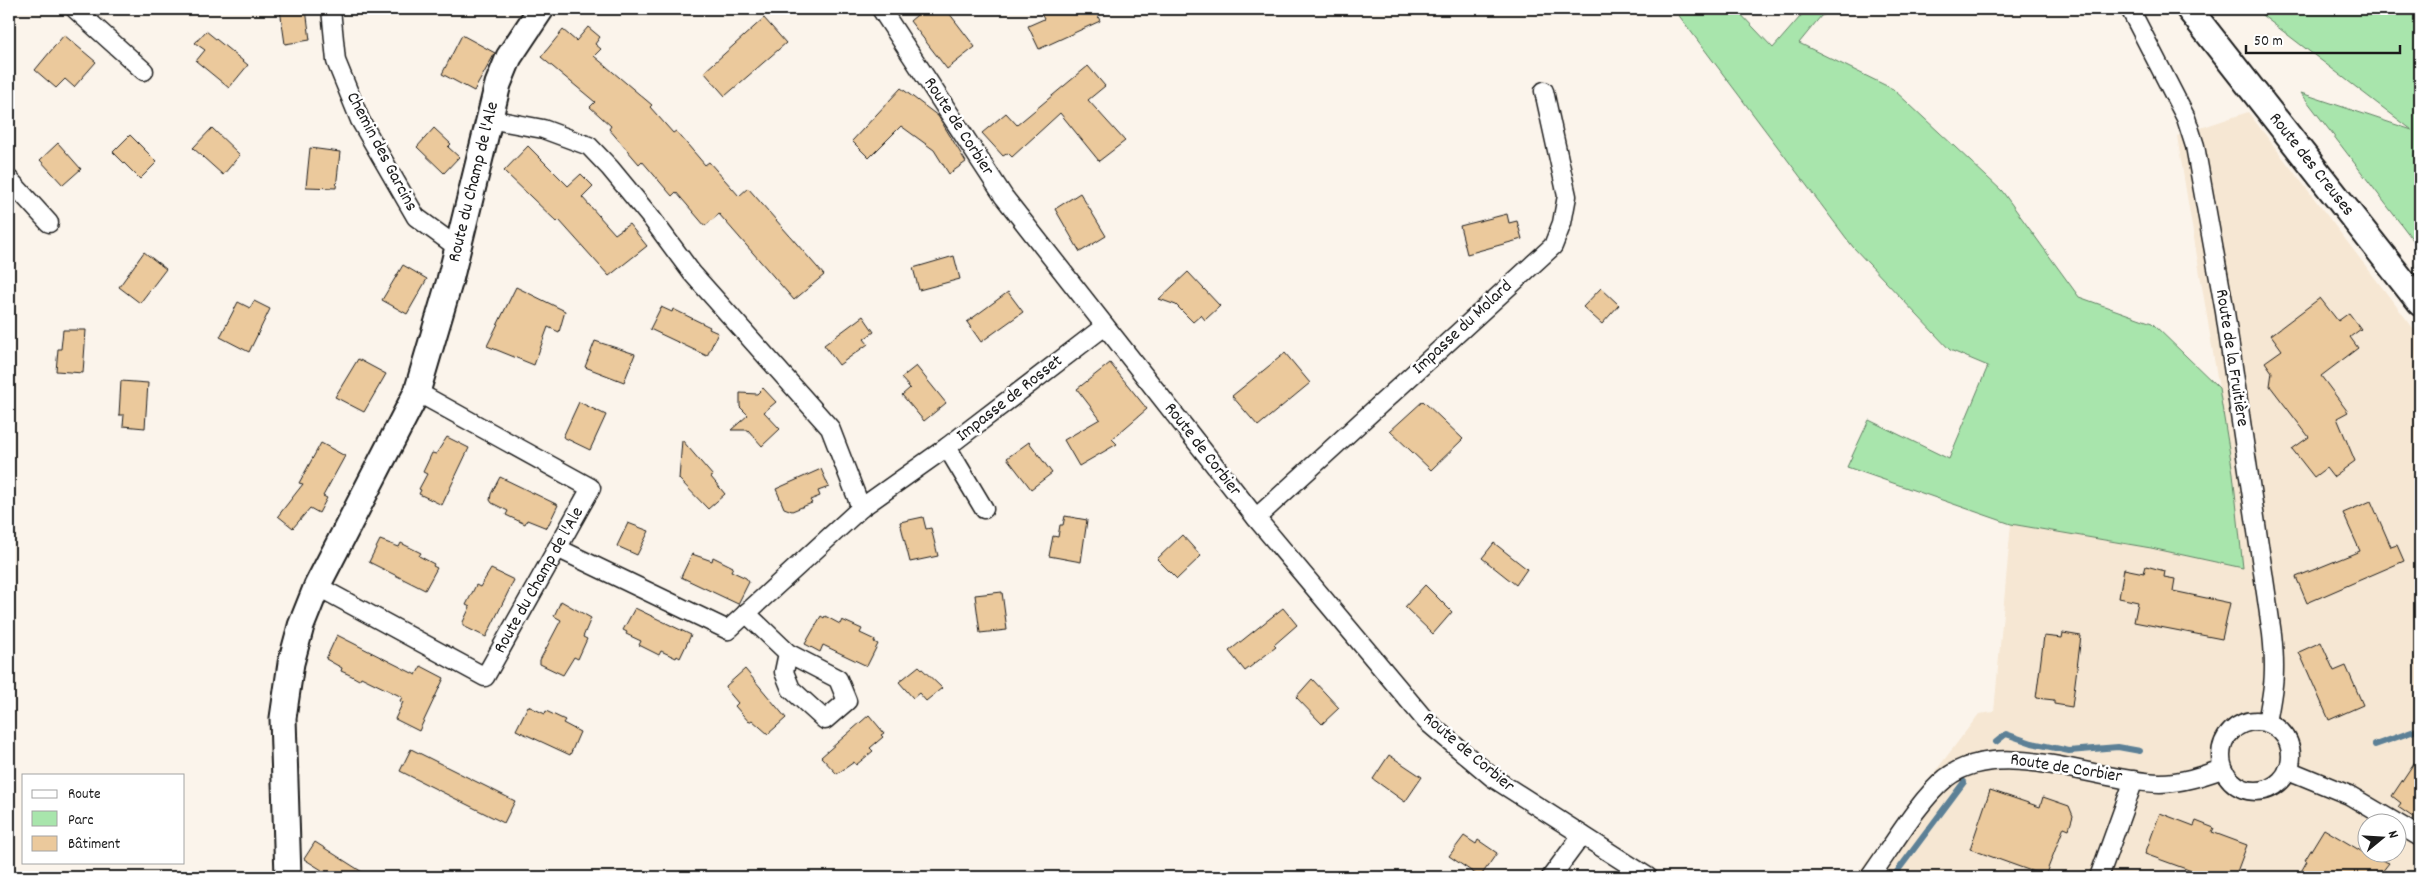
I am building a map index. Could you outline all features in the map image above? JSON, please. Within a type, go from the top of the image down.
[{"type":"street","points":[[75,9],[144,71]]},
{"type":"street","name":"Chemin des Garcins","points":[[331,9],[336,61],[360,120],[416,217],[457,247]]},
{"type":"street","name":"Route de Corbier","points":[[881,9],[1004,197],[1256,518],[1426,721],[1493,778],[1648,877]]},
{"type":"street","name":"Route de la Fruitière","points":[[2130,9],[2186,118],[2200,171],[2225,312],[2272,634],[2276,667],[2274,691],[2267,722]]},
{"type":"street","name":"Route du Champ de l'Ale","points":[[288,877],[283,754],[284,701],[294,654],[317,586],[417,392],[450,280],[498,84],[509,57],[535,11]]},
{"type":"street","name":"Route des Creuses","points":[[2196,14],[2420,303]]},
{"type":"street","name":"Impasse du Molard","points":[[1256,518],[1553,246],[1562,222],[1567,196],[1544,91]]},
{"type":"street","points":[[489,119],[543,129],[589,146],[603,160],[652,219],[692,273],[830,428],[861,508]]},
{"type":"street","points":[[9,179],[49,223]]},
{"type":"street","name":"Impasse de Rosset","points":[[984,508],[947,447],[1105,326]]},
{"type":"street","name":"Route du Champ de l'Ale","points":[[317,586],[485,677],[591,488],[417,392]]},
{"type":"street","points":[[557,548],[728,630],[861,508],[947,447]]},
{"type":"street","points":[[746,613],[788,653]]},
{"type":"street","points":[[2254,720],[2267,722],[2281,731],[2290,745],[2291,758],[2288,770],[2280,782],[2269,789],[2255,792],[2242,789],[2230,781],[2222,770],[2220,755],[2223,741],[2232,730],[2242,723],[2254,720]]},
{"type":"street","name":"Route de Corbier","points":[[1870,877],[1939,784],[1958,770],[1971,764],[1985,761],[2013,760],[2155,783],[2174,782],[2222,770]]},
{"type":"street","points":[[2288,770],[2349,794],[2420,837]]},
{"type":"street","points":[[2099,877],[2134,780]]},
{"type":"street","points":[[1551,877],[1582,835]]},
{"type":"shaded area","points":[[2248,112],[2420,337],[2420,877],[1855,877],[1979,714],[1994,712],[2011,524],[2151,548],[2243,568],[2233,473],[2177,136]]},
{"type":"green space","points":[[1674,9],[1736,9],[1773,48],[1807,9],[1839,9],[1821,16],[1799,43],[1893,89],[2002,191],[2079,297],[2152,323],[2219,388],[2233,473],[2243,568],[2151,548],[2011,524],[1847,467],[1869,420],[1949,459],[1988,366],[1950,350],[1853,247]]},
{"type":"green space","points":[[2254,9],[2420,9],[2420,249],[2301,93],[2412,130]]},
{"type":"building","points":[[280,9],[306,9],[310,40],[285,44]]},
{"type":"building","points":[[924,9],[946,9],[975,47],[947,69],[910,21]]},
{"type":"building","points":[[1051,9],[1095,9],[1100,21],[1039,49],[1028,26],[1044,19],[1041,14]]},
{"type":"building","points":[[764,18],[786,43],[725,96],[704,72]]},
{"type":"building","points":[[588,27],[600,37],[595,44],[601,49],[594,56],[652,105],[650,107],[673,133],[676,131],[705,165],[709,162],[739,196],[748,188],[824,275],[794,300],[719,214],[705,226],[676,192],[672,196],[642,161],[639,164],[609,129],[611,126],[590,107],[595,102],[541,57],[563,30],[576,41]]},
{"type":"building","points":[[206,31],[248,65],[229,88],[196,61],[205,50],[195,43]]},
{"type":"building","points":[[64,35],[96,62],[74,87],[65,79],[56,88],[35,70]]},
{"type":"building","points":[[462,35],[495,53],[474,91],[442,74]]},
{"type":"building","points":[[1088,66],[1105,86],[1088,100],[1125,141],[1099,161],[1060,113],[1012,157],[1008,153],[1003,156],[982,133],[1006,113],[1017,125]]},
{"type":"building","points":[[901,88],[938,116],[966,162],[949,174],[934,150],[901,126],[869,158],[852,141]]},
{"type":"building","points":[[212,128],[240,155],[223,175],[193,148]]},
{"type":"building","points":[[434,128],[451,144],[448,147],[459,157],[444,173],[417,147]]},
{"type":"building","points":[[130,135],[157,162],[140,179],[113,152]]},
{"type":"building","points":[[58,143],[81,169],[63,185],[40,160]]},
{"type":"building","points":[[528,146],[568,186],[581,174],[593,186],[582,197],[615,234],[629,224],[647,246],[609,276],[559,220],[557,222],[504,171]]},
{"type":"building","points":[[310,148],[340,152],[336,188],[306,187]]},
{"type":"building","points":[[1080,193],[1106,236],[1080,252],[1055,209]]},
{"type":"building","points":[[1507,214],[1509,223],[1517,221],[1522,239],[1467,254],[1460,226]]},
{"type":"building","points":[[144,252],[166,269],[140,303],[119,287]]},
{"type":"building","points":[[954,256],[960,279],[919,290],[913,268]]},
{"type":"building","points":[[403,265],[427,279],[407,314],[382,300]]},
{"type":"building","points":[[1188,272],[1220,306],[1205,320],[1201,315],[1193,322],[1176,305],[1159,299]]},
{"type":"building","points":[[516,287],[565,311],[559,332],[548,327],[534,365],[487,346]]},
{"type":"building","points":[[1601,288],[1619,305],[1602,324],[1583,307]]},
{"type":"building","points":[[1008,292],[1023,312],[981,342],[967,322]]},
{"type":"building","points":[[2320,298],[2338,321],[2349,313],[2361,329],[2350,337],[2358,348],[2321,376],[2348,412],[2337,418],[2355,461],[2333,477],[2326,468],[2314,477],[2292,449],[2309,437],[2270,386],[2272,372],[2265,362],[2282,350],[2271,335]]},
{"type":"building","points":[[254,301],[270,309],[249,352],[220,337],[238,302],[250,308]]},
{"type":"building","points":[[661,307],[672,312],[673,309],[710,327],[709,329],[718,333],[707,356],[650,329]]},
{"type":"building","points":[[863,316],[874,332],[864,339],[868,344],[839,365],[824,345]]},
{"type":"building","points":[[63,330],[86,330],[83,373],[56,371],[58,349],[61,349]]},
{"type":"building","points":[[595,341],[635,354],[624,382],[585,367]]},
{"type":"building","points":[[1285,353],[1310,383],[1258,426],[1232,396]]},
{"type":"building","points":[[358,359],[386,374],[364,412],[335,397]]},
{"type":"building","points":[[1110,363],[1147,409],[1112,439],[1117,444],[1079,466],[1064,440],[1100,419],[1077,389]]},
{"type":"building","points":[[916,366],[946,403],[924,421],[902,395],[910,388],[901,378]]},
{"type":"building","points":[[121,381],[148,383],[145,428],[123,426],[124,415],[119,415]]},
{"type":"building","points":[[763,388],[776,402],[764,412],[780,429],[762,446],[748,430],[731,430],[748,415],[740,407],[740,393],[757,394]]},
{"type":"building","points":[[1423,401],[1463,439],[1431,470],[1390,431]]},
{"type":"building","points":[[579,402],[606,415],[590,450],[563,437]]},
{"type":"building","points":[[447,437],[469,448],[442,505],[419,494],[421,490],[419,489],[427,474],[423,472],[432,453],[436,454]]},
{"type":"building","points":[[682,440],[713,476],[711,477],[725,494],[708,509],[679,479]]},
{"type":"building","points":[[1029,442],[1052,473],[1031,489],[1007,458]]},
{"type":"building","points":[[321,443],[345,456],[323,496],[327,498],[319,513],[310,508],[293,528],[278,516],[303,484],[299,483]]},
{"type":"building","points":[[821,469],[829,487],[818,491],[820,496],[810,500],[812,503],[792,511],[784,508],[776,489]]},
{"type":"building","points":[[500,477],[558,505],[547,528],[527,520],[525,524],[506,515],[508,511],[492,503],[490,500],[491,494]]},
{"type":"building","points":[[2371,501],[2391,547],[2397,545],[2404,561],[2307,603],[2296,577],[2360,551],[2343,513]]},
{"type":"building","points":[[1065,516],[1087,520],[1081,562],[1049,556],[1053,536],[1058,537],[1060,525],[1063,525]]},
{"type":"building","points":[[923,517],[926,529],[931,528],[938,556],[910,562],[900,522]]},
{"type":"building","points":[[628,523],[649,531],[637,555],[617,546]]},
{"type":"building","points":[[1182,535],[1201,556],[1177,579],[1157,559]]},
{"type":"building","points":[[380,540],[399,547],[401,543],[421,553],[419,556],[434,564],[433,566],[437,568],[425,590],[369,562]]},
{"type":"building","points":[[1494,543],[1527,569],[1516,585],[1482,558]]},
{"type":"building","points":[[692,554],[712,561],[713,557],[733,567],[731,571],[746,578],[749,582],[738,604],[681,577]]},
{"type":"building","points":[[2146,566],[2165,571],[2164,577],[2175,579],[2173,591],[2230,603],[2222,639],[2134,622],[2138,602],[2119,598],[2124,569],[2144,573]]},
{"type":"building","points":[[491,569],[514,580],[486,637],[463,626],[463,622],[470,607],[466,605],[476,585],[480,587]]},
{"type":"building","points":[[1425,585],[1452,612],[1433,634],[1405,607]]},
{"type":"building","points":[[1002,592],[1007,630],[980,633],[975,595]]},
{"type":"building","points":[[561,601],[591,618],[583,637],[587,639],[578,659],[574,657],[563,675],[540,664],[540,660],[561,620],[554,616]]},
{"type":"building","points":[[635,608],[691,635],[680,658],[661,651],[659,655],[639,645],[641,641],[626,634],[627,632],[623,630]]},
{"type":"building","points":[[1283,608],[1297,625],[1274,645],[1276,647],[1245,671],[1229,651]]},
{"type":"building","points":[[821,616],[824,618],[825,616],[840,624],[842,620],[862,629],[860,633],[875,640],[874,642],[878,644],[867,666],[823,645],[820,652],[805,644]]},
{"type":"building","points":[[2063,633],[2081,636],[2072,707],[2054,704],[2054,700],[2036,698],[2044,636],[2062,638]]},
{"type":"building","points":[[337,635],[416,675],[421,666],[444,678],[419,731],[395,719],[403,702],[400,701],[402,697],[361,677],[359,680],[341,671],[342,668],[326,659]]},
{"type":"building","points":[[2321,642],[2334,671],[2346,666],[2363,705],[2329,720],[2299,652]]},
{"type":"building","points":[[919,666],[942,688],[926,701],[919,693],[913,698],[899,682]]},
{"type":"building","points":[[745,669],[786,718],[768,734],[752,720],[749,722],[735,706],[738,703],[727,690],[726,686]]},
{"type":"building","points":[[1312,679],[1339,708],[1322,724],[1296,697]]},
{"type":"building","points":[[528,706],[545,714],[546,711],[565,720],[563,723],[580,732],[570,755],[516,730]]},
{"type":"building","points":[[869,715],[884,733],[881,735],[883,737],[870,748],[873,751],[856,765],[854,762],[837,774],[821,757]]},
{"type":"building","points":[[411,749],[515,801],[504,823],[400,771]]},
{"type":"building","points":[[2420,754],[2420,822],[2398,807],[2401,803],[2392,796]]},
{"type":"building","points":[[1389,755],[1422,777],[1405,802],[1373,779]]},
{"type":"building","points":[[1990,790],[2040,807],[2043,797],[2069,806],[2073,816],[2069,829],[2064,827],[2045,876],[1970,849]]},
{"type":"building","points":[[2160,813],[2194,826],[2196,821],[2214,828],[2212,832],[2247,845],[2235,877],[2208,877],[2145,854]]},
{"type":"building","points":[[2324,829],[2356,848],[2356,864],[2388,864],[2378,877],[2298,877],[2307,861],[2305,860]]},
{"type":"building","points":[[1464,836],[1476,844],[1478,840],[1497,853],[1480,877],[1449,856]]},
{"type":"building","points":[[315,842],[370,877],[333,877],[304,859]]},
{"type":"waterway","points":[[2375,745],[2420,729]]},
{"type":"waterway","points":[[1996,742],[2006,734],[2032,743],[2069,751],[2118,747],[2140,751]]},
{"type":"waterway","points":[[1893,877],[1964,782]]}]
